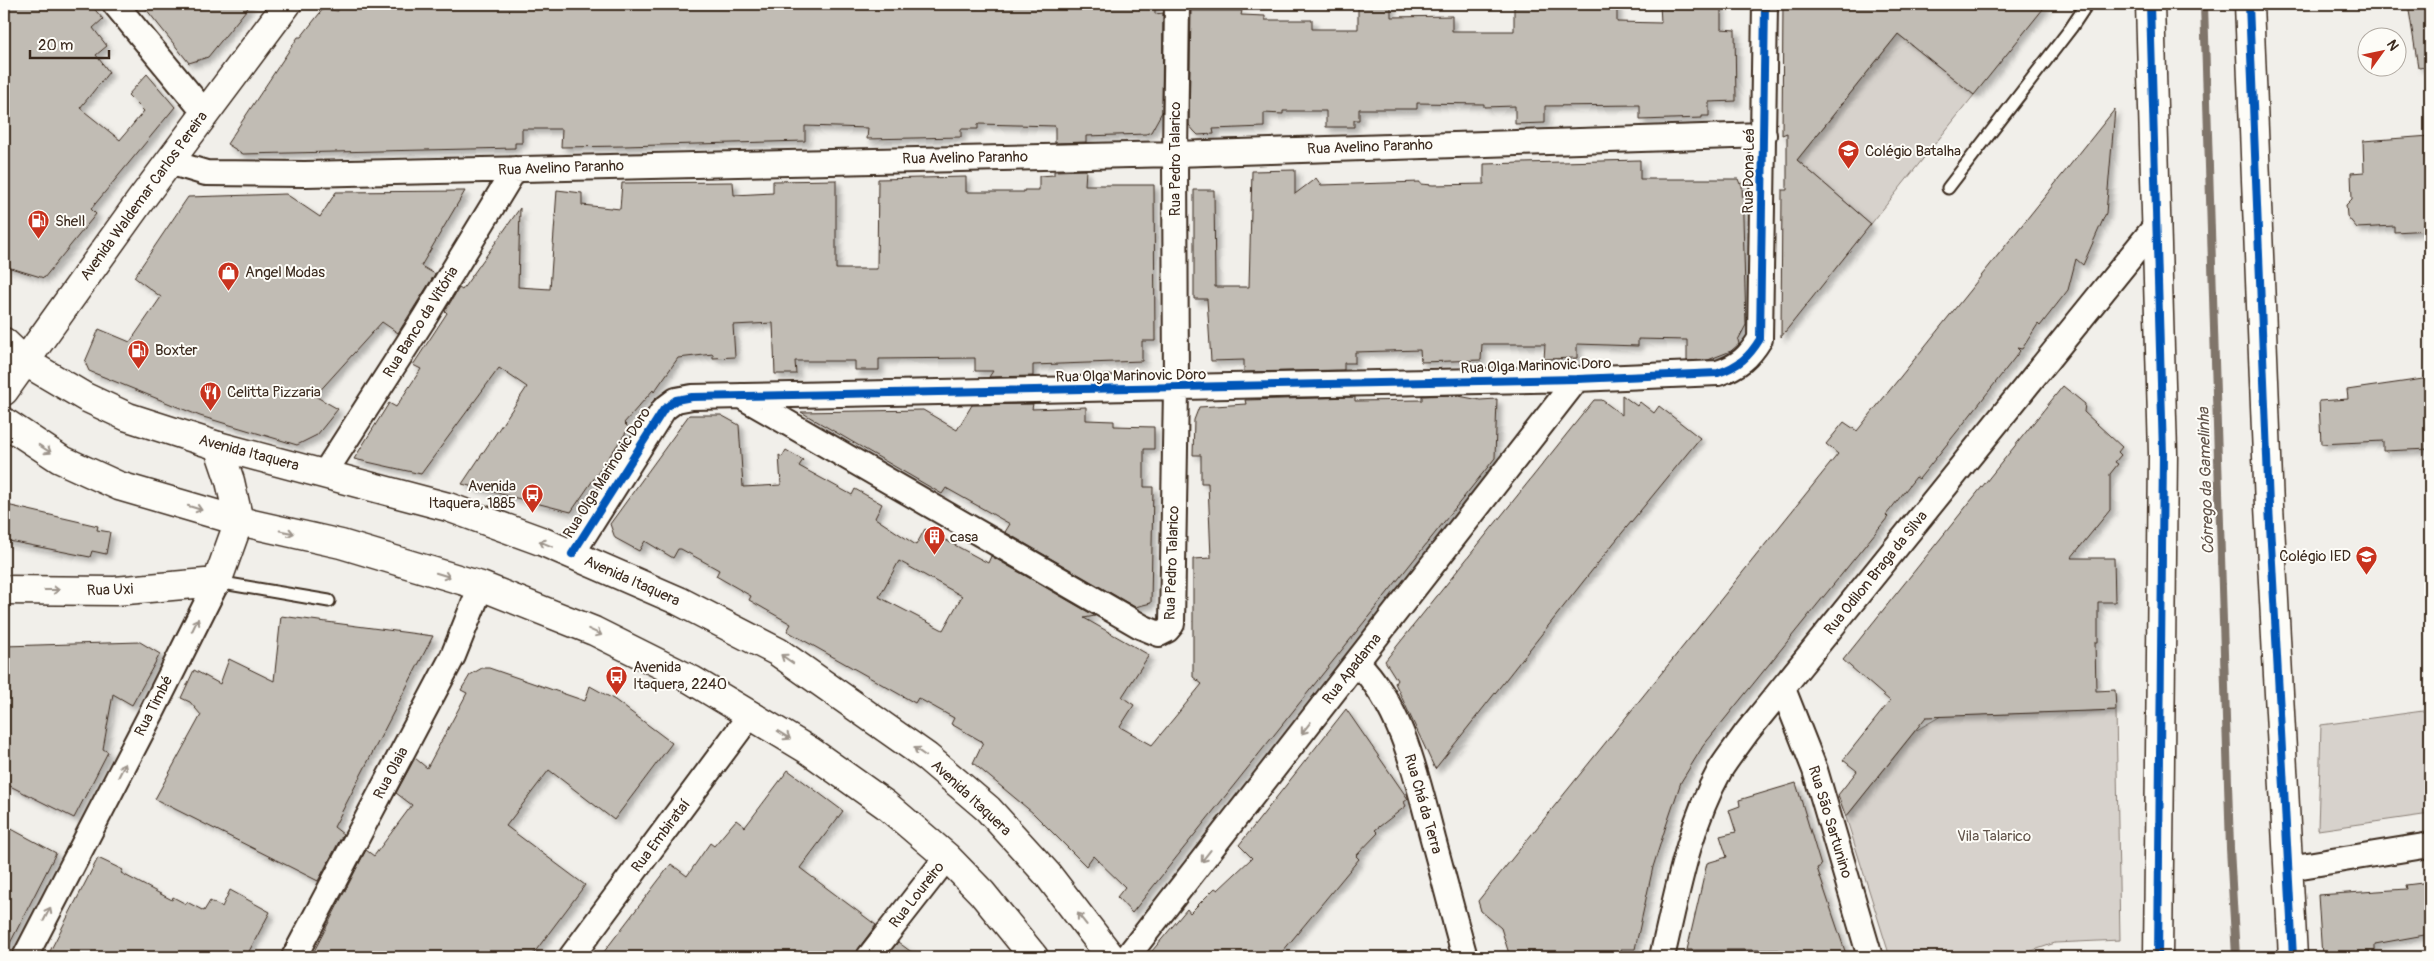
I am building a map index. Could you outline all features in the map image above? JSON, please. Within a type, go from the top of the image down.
[{"type":"main road","name":"Avenida Waldemar Carlos Pereira","points":[[4,391],[168,162],[287,4]]},
{"type":"main road","points":[[2150,4],[2158,223],[2163,462],[2158,957]]},
{"type":"main road","points":[[2249,4],[2269,506],[2293,957]]},
{"type":"main road","name":"Avenida Itaquera","points":[[4,342],[24,361],[85,396],[128,417],[218,446],[448,507],[572,554],[679,600],[778,652],[928,758],[988,810],[1048,875],[1111,957]]},
{"type":"main road","points":[[4,422],[60,459],[119,486],[239,521],[341,544],[481,586],[594,631],[692,680],[752,714],[886,805],[947,857],[982,893],[1034,957]]},
{"type":"main road","points":[[218,446],[230,481],[239,521]]},
{"type":"main road","name":"Rua Timbé","points":[[217,582],[239,521]]},
{"type":"main road","name":"Rua Uxi","points":[[4,590],[114,591],[217,582]]},
{"type":"street","points":[[115,4],[205,113]]},
{"type":"street","name":"Rua Pedro Talarico","points":[[740,396],[1142,627],[1159,634],[1167,630],[1172,624],[1176,389],[1175,154],[1177,4]]},
{"type":"street","name":"Rua Dona Leá","points":[[1760,339],[1765,4]]},
{"type":"street","name":"Rua Avelino Paranho","points":[[168,162],[206,173],[305,174],[1175,154],[1764,135]]},
{"type":"street","name":"Rua Banco da Vitória","points":[[324,474],[423,320],[516,169]]},
{"type":"street","name":"Rua Odilon Braga da Silva","points":[[1662,956],[1688,847],[1702,809],[1720,770],[1747,732],[2158,223]]},
{"type":"street","name":"Rua Olga Marinovic Doro","points":[[572,554],[664,409],[676,400],[692,396],[1176,389],[1578,379],[1718,373],[1736,367],[1750,356],[1760,339]]},
{"type":"street","name":"Rua Apadama","points":[[1127,957],[1578,379]]},
{"type":"street","name":"Rua Timbé","points":[[25,957],[217,582]]},
{"type":"street","name":"Rua Olaia","points":[[294,957],[453,656],[481,586]]},
{"type":"street","name":"Rua Chá da Terra","points":[[1357,662],[1371,676],[1400,730],[1423,800],[1465,957]]},
{"type":"street","name":"Rua São Sartunino","points":[[1783,689],[1815,770],[1870,957]]},
{"type":"street","name":"Rua Embirataí","points":[[571,957],[752,714]]},
{"type":"street","points":[[2289,868],[2430,845]]},
{"type":"street","name":"Rua Loureiro","points":[[869,957],[947,857]]},
{"type":"lane","points":[[1948,188],[2071,28],[2087,4]]},
{"type":"lane","points":[[217,582],[329,601]]},
{"type":"green space","points":[[1898,34],[1974,95],[1871,224],[1797,160]]},
{"type":"green space","name":"Vila Talarico","points":[[2116,710],[2120,940],[2055,943],[2014,957],[1890,957],[1846,817],[1915,731],[1941,716]]},
{"type":"green space","points":[[2430,710],[2430,814],[2318,830],[2321,725]]},
{"type":"building","points":[[4,4],[90,4],[103,19],[93,28],[107,46],[96,55],[109,72],[80,108],[120,140],[144,111],[128,95],[147,74],[175,107],[91,209],[96,214],[44,278],[4,266]]},
{"type":"building","points":[[142,4],[251,4],[208,57],[189,63]]},
{"type":"building","points":[[338,4],[933,4],[933,6],[979,8],[979,4],[1155,4],[1155,14],[1163,13],[1162,112],[1151,132],[1146,134],[1086,136],[1086,142],[1055,143],[1055,126],[978,124],[978,129],[961,129],[961,137],[867,139],[868,128],[805,126],[805,141],[624,146],[561,147],[562,129],[522,129],[522,143],[515,143],[515,148],[243,154],[227,144],[298,37],[301,37],[323,9],[338,11]]},
{"type":"building","points":[[1358,4],[1391,4],[1391,17],[1452,16],[1452,31],[1514,31],[1514,4],[1617,5],[1617,22],[1661,23],[1660,4],[1721,5],[1721,29],[1735,30],[1736,101],[1709,102],[1709,116],[1702,116],[1702,118],[1640,120],[1640,105],[1545,106],[1545,123],[1515,124],[1515,106],[1484,107],[1484,104],[1417,103],[1417,109],[1359,109],[1359,120],[1354,120],[1354,127],[1326,127],[1326,111],[1283,111],[1283,114],[1264,113],[1264,127],[1213,129],[1214,134],[1198,135],[1189,125],[1191,11],[1242,11],[1241,15],[1265,16],[1265,20],[1312,20],[1312,29],[1358,29]]},
{"type":"building","name":"Colégio Batalha","points":[[1783,4],[2047,4],[1974,95],[1898,34],[1797,160],[1871,224],[1781,337],[1782,190],[1787,190],[1787,133],[1782,135]]},
{"type":"building","points":[[2408,4],[2430,4],[2430,66],[2418,67]]},
{"type":"building","points":[[2115,109],[2106,213],[2083,265],[2076,259],[2068,290],[2040,326],[2038,324],[2022,349],[2017,348],[2020,351],[1964,423],[1919,479],[1916,477],[1886,515],[1888,517],[1703,746],[1681,782],[1665,829],[1653,867],[1635,949],[1621,949],[1621,957],[1510,957],[1501,928],[1481,911],[1478,901],[1838,454],[1826,444],[1844,422],[1857,431]]},
{"type":"building","points":[[2430,136],[2430,230],[2394,232],[2394,226],[2357,228],[2347,216],[2346,205],[2352,199],[2351,173],[2364,172],[2363,141]]},
{"type":"building","points":[[1640,160],[1640,179],[1738,179],[1740,184],[1742,183],[1746,325],[1738,340],[1739,344],[1731,351],[1708,360],[1687,361],[1687,340],[1638,339],[1638,346],[1577,344],[1577,358],[1544,359],[1545,344],[1482,344],[1481,360],[1421,362],[1420,350],[1355,352],[1355,363],[1344,363],[1344,370],[1244,372],[1244,360],[1211,361],[1207,299],[1194,299],[1194,190],[1214,190],[1215,287],[1249,287],[1252,171],[1295,170],[1295,194],[1316,178],[1321,185],[1420,182],[1420,184],[1433,185],[1484,184],[1484,164]]},
{"type":"building","points":[[1086,170],[1085,185],[1154,185],[1155,341],[1142,341],[1142,361],[1033,365],[1033,376],[989,377],[993,371],[975,371],[975,358],[879,359],[879,370],[855,370],[855,361],[795,361],[796,374],[775,374],[773,323],[733,325],[735,357],[713,358],[713,354],[678,358],[654,392],[653,390],[624,423],[629,428],[571,512],[462,484],[527,387],[499,368],[421,474],[354,459],[389,403],[396,407],[421,369],[413,365],[447,313],[445,311],[459,288],[462,290],[520,208],[518,287],[550,289],[557,190],[582,193],[582,205],[620,209],[622,183],[733,182],[734,195],[773,193],[773,181],[836,180],[836,269],[877,269],[878,179],[966,177],[966,192],[1024,192],[1024,190],[1039,190],[1039,176],[1054,175],[1054,171]]},
{"type":"building","points":[[465,191],[421,266],[435,274],[398,333],[382,322],[315,396],[338,409],[317,435],[297,445],[200,416],[89,371],[85,362],[99,329],[130,342],[161,297],[134,277],[188,197],[286,194],[320,217],[336,192]]},
{"type":"building","points":[[2430,378],[2430,402],[2428,403],[2430,449],[2383,451],[2383,441],[2321,444],[2319,401],[2348,399],[2347,390]]},
{"type":"building","points":[[2063,386],[2085,404],[2084,412],[2122,447],[2118,452],[2121,455],[2115,462],[2118,464],[2110,474],[2110,510],[2071,558],[2114,558],[2115,602],[2098,602],[2098,642],[2095,642],[2096,691],[2115,690],[2116,710],[1926,717],[1846,817],[1838,795],[1857,771],[1843,760],[1890,701],[1843,660]]},
{"type":"building","points":[[1453,395],[1480,400],[1497,399],[1495,458],[1132,913],[1117,897],[1125,887],[1093,856],[1086,866],[1033,813],[973,763],[983,742],[951,724],[954,718],[918,698],[915,703],[787,631],[791,624],[749,600],[751,596],[716,576],[719,570],[681,549],[678,549],[673,558],[645,541],[639,551],[615,538],[610,524],[689,415],[721,415],[739,425],[743,487],[781,485],[779,455],[782,457],[786,450],[803,460],[799,466],[852,495],[855,489],[882,504],[875,518],[916,545],[925,529],[988,563],[991,556],[1095,616],[1084,618],[1149,655],[1122,697],[1134,705],[1120,727],[1152,745],[1202,684],[1193,677],[1193,559],[1211,558],[1208,483],[1201,483],[1201,455],[1193,455],[1194,420],[1199,407],[1246,404],[1245,400],[1355,397],[1355,401],[1422,400],[1422,396]],"holes":[[[899,561],[962,596],[943,630],[879,597]]]},
{"type":"building","points":[[1622,395],[1637,406],[1640,402],[1654,413],[1659,406],[1700,438],[1613,544],[1435,769],[1395,683],[1397,680],[1385,661],[1594,400],[1602,400],[1622,415]]},
{"type":"building","points":[[1033,404],[1032,409],[1086,407],[1086,420],[1114,421],[1114,426],[1154,427],[1154,449],[1144,449],[1144,487],[1153,487],[1151,603],[1135,607],[1005,532],[1010,524],[946,488],[942,494],[801,412],[923,410],[957,430],[972,405]]},
{"type":"building","points":[[7,505],[98,526],[97,530],[110,532],[106,554],[92,551],[90,557],[4,540],[4,520]]},
{"type":"building","points":[[281,616],[433,636],[334,827],[343,834],[318,881],[155,799],[201,715],[190,702],[181,698],[194,670],[220,684],[229,659],[274,681]]},
{"type":"building","points":[[140,642],[160,654],[132,705],[113,694],[103,749],[108,752],[74,818],[4,783],[4,646]]},
{"type":"building","points":[[482,668],[489,668],[585,701],[590,686],[615,700],[672,743],[614,820],[549,770],[506,826],[585,885],[531,957],[311,957],[366,850],[374,856],[412,805],[396,793],[415,758],[427,768],[467,693],[461,690],[470,675]]},
{"type":"building","points":[[1346,709],[1408,799],[1404,802],[1406,806],[1375,830],[1378,833],[1356,856],[1359,859],[1278,957],[1147,957],[1187,909],[1190,913],[1215,888],[1218,890],[1252,858],[1239,845]]},
{"type":"building","points":[[788,770],[843,811],[800,868],[876,925],[858,949],[856,957],[600,957],[671,864],[687,876],[710,843],[714,846],[736,820],[745,827]]},
{"type":"building","points":[[1796,783],[1821,866],[1817,868],[1847,957],[1780,957],[1779,950],[1687,950],[1707,863],[1727,857],[1720,836],[1736,832],[1729,810],[1740,806],[1739,800]]},
{"type":"building","points":[[4,825],[56,853],[4,955]]},
{"type":"building","points":[[98,858],[123,870],[121,873],[172,900],[173,897],[204,911],[210,901],[222,907],[230,890],[270,912],[246,957],[47,957]]},
{"type":"building","points":[[2430,882],[2430,934],[2375,944],[2375,957],[2322,957],[2318,895],[2407,889],[2406,885]]},
{"type":"building","points":[[898,942],[918,957],[886,957]]},
{"type":"waterway","name":"Córrego da Gamelinha","points":[[2204,4],[2230,848],[2236,957]]},
{"type":"cycle path","points":[[572,554],[664,409],[676,400],[692,397],[1577,379],[1718,373],[1732,367],[1743,360],[1760,339],[1765,4]]},
{"type":"cycle path","points":[[2150,4],[2163,453],[2158,957]]},
{"type":"cycle path","points":[[2249,4],[2269,506],[2293,957]]},
{"type":"place","name":"Colégio Batalha","points":[[1849,170]]},
{"type":"place","name":"Shell","points":[[39,240]]},
{"type":"place","name":"Angel Modas","points":[[229,291]]},
{"type":"place","name":"Boxter","points":[[139,369]]},
{"type":"place","name":"Celitta Pizzaria","points":[[211,411]]},
{"type":"place","name":"Avenida Itaquera, 1885","points":[[532,514]]},
{"type":"place","name":"casa","points":[[934,556]]},
{"type":"place","name":"Colégio IED","points":[[2367,575]]},
{"type":"place","name":"Avenida Itaquera, 2240","points":[[617,695]]}]
